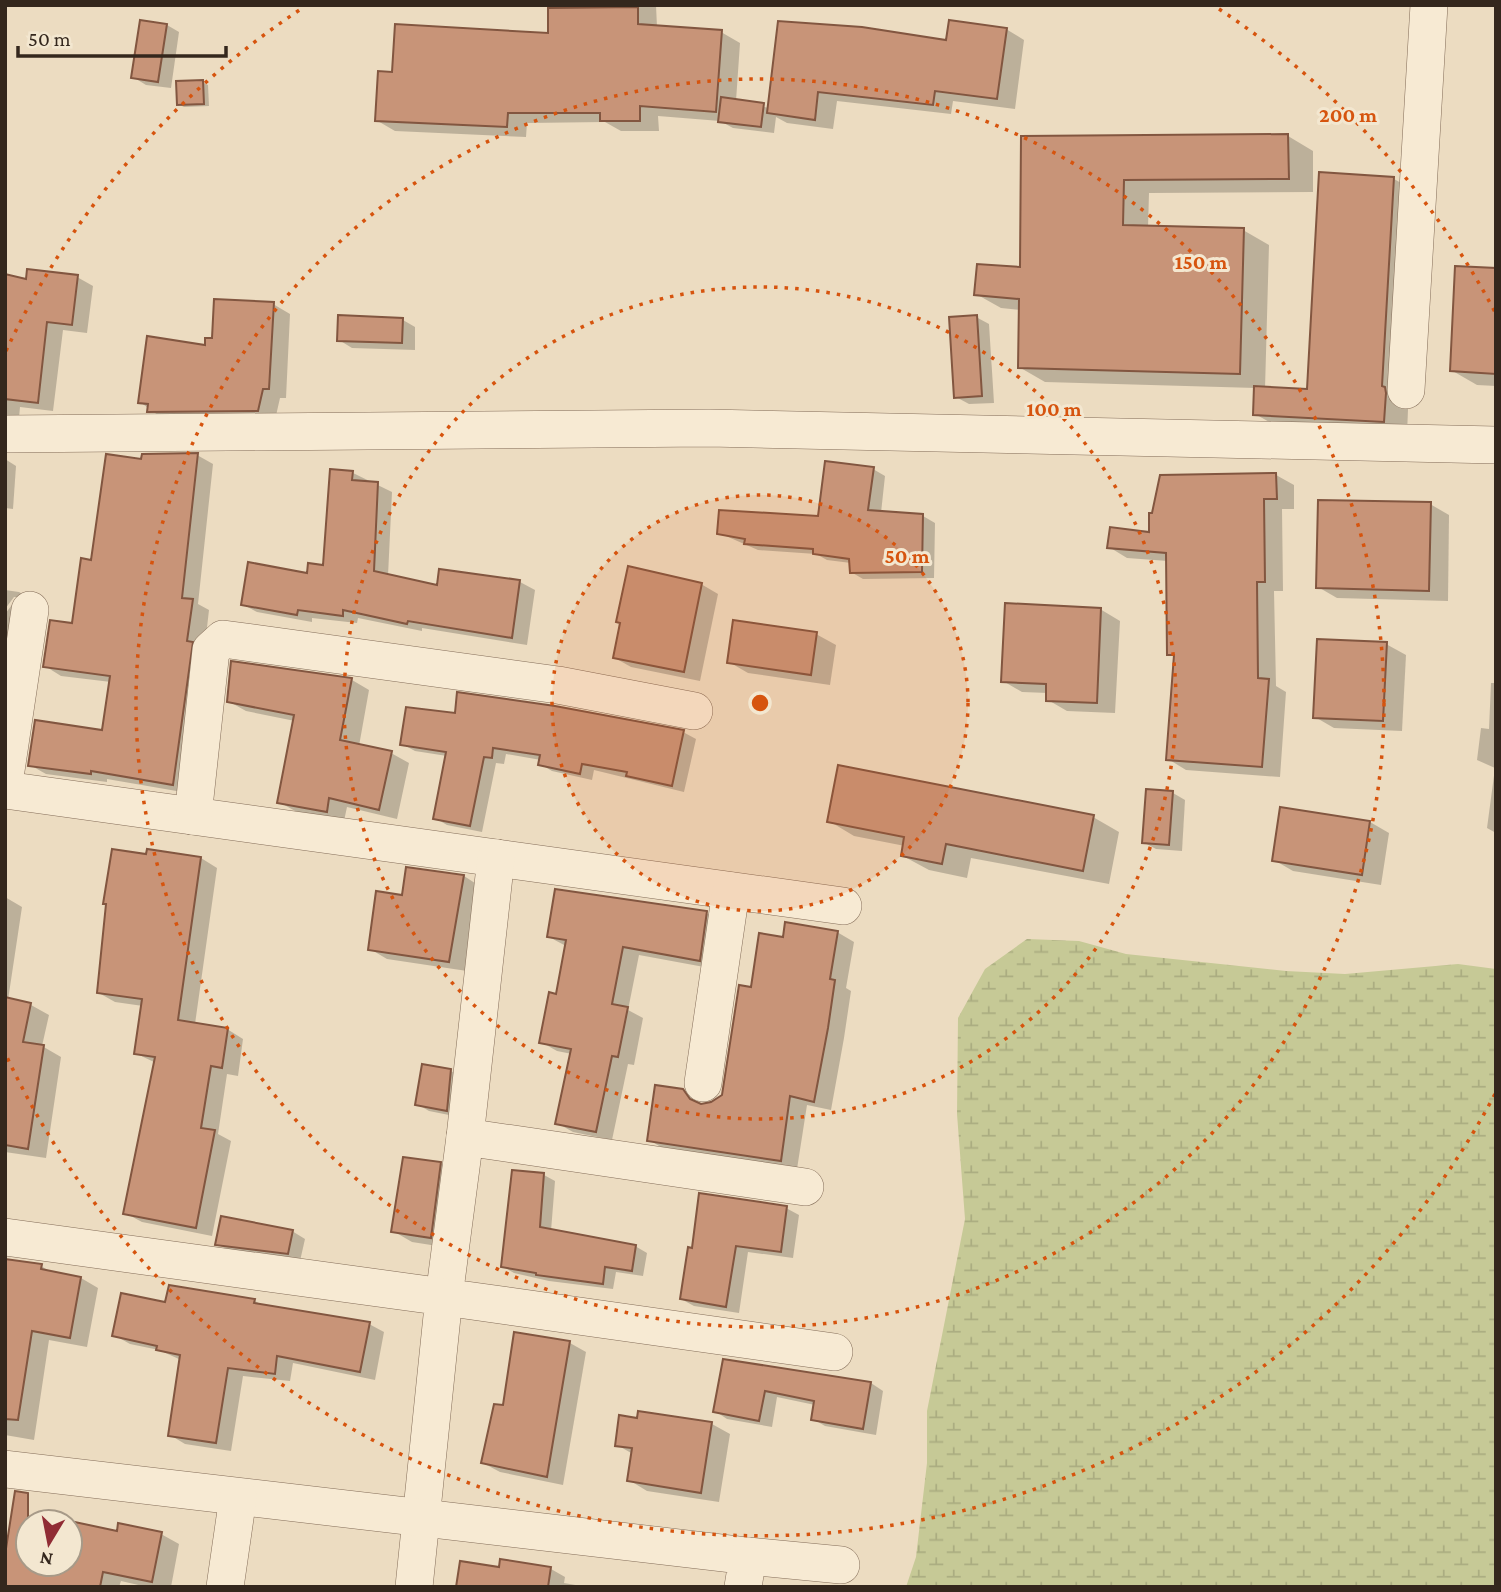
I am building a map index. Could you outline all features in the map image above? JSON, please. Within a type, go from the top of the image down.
[{"type":"street","points":[[1406,390],[1429,5]]},
{"type":"street","points":[[5,434],[709,428],[1496,445]]},
{"type":"street","points":[[5,777],[30,610]]},
{"type":"street","points":[[194,816],[211,650],[223,639],[558,685],[694,711]]},
{"type":"street","points":[[5,790],[844,906]]},
{"type":"street","points":[[414,1587],[444,1297],[496,858]]},
{"type":"street","points":[[704,1083],[731,891]]},
{"type":"street","points":[[465,1137],[805,1187]]},
{"type":"street","points":[[5,1237],[834,1352]]},
{"type":"street","points":[[5,1469],[421,1517],[746,1571],[841,1565]]},
{"type":"street","points":[[225,1587],[238,1497]]},
{"type":"green space","points":[[1027,939],[1079,941],[1126,954],[1286,971],[1345,974],[1458,964],[1496,969],[1496,1587],[906,1587],[916,1557],[927,1463],[927,1411],[965,1219],[957,1114],[958,1018],[985,969]]},
{"type":"building","points":[[638,7],[638,24],[722,30],[716,112],[640,106],[640,121],[600,121],[600,113],[508,113],[507,127],[375,121],[378,71],[392,72],[395,24],[548,33],[548,8]]},
{"type":"building","points":[[140,20],[167,24],[158,82],[131,78]]},
{"type":"building","points":[[949,20],[1007,28],[997,99],[935,91],[933,105],[818,92],[815,120],[767,113],[778,21],[862,27],[946,40]]},
{"type":"building","points":[[203,80],[204,104],[177,105],[176,81]]},
{"type":"building","points":[[721,97],[764,103],[761,127],[718,122]]},
{"type":"building","points":[[1288,134],[1289,179],[1124,180],[1123,225],[1244,228],[1240,374],[1018,368],[1019,299],[974,295],[977,264],[1020,267],[1021,136]]},
{"type":"building","points":[[1319,172],[1394,177],[1382,386],[1385,387],[1386,393],[1384,422],[1253,415],[1254,386],[1307,389]]},
{"type":"building","points":[[1455,266],[1496,268],[1496,374],[1450,371]]},
{"type":"building","points":[[27,269],[78,275],[72,325],[47,322],[38,403],[5,399],[5,274],[26,279]]},
{"type":"building","points":[[214,299],[274,302],[269,389],[263,389],[258,411],[147,412],[148,404],[138,403],[147,336],[205,345],[205,338],[212,338]]},
{"type":"building","points":[[338,315],[403,318],[402,343],[337,341]]},
{"type":"building","points":[[977,315],[982,396],[954,398],[949,317]]},
{"type":"building","points":[[198,453],[182,598],[193,599],[187,641],[193,642],[173,785],[91,771],[91,774],[28,766],[35,720],[102,730],[110,676],[43,667],[50,620],[72,623],[81,558],[91,560],[106,454],[141,459],[142,454]]},
{"type":"building","points":[[825,461],[874,467],[868,510],[923,514],[922,572],[850,573],[849,559],[813,554],[813,549],[744,544],[745,539],[717,534],[719,510],[818,516]]},
{"type":"building","points":[[330,469],[353,471],[352,480],[378,482],[374,571],[437,585],[439,569],[520,580],[512,638],[408,621],[407,624],[343,610],[343,616],[298,610],[297,615],[241,605],[248,562],[307,573],[308,563],[323,565]]},
{"type":"building","points":[[1276,473],[1277,499],[1264,499],[1265,582],[1257,582],[1258,678],[1269,679],[1262,767],[1166,760],[1174,655],[1167,655],[1166,553],[1107,548],[1110,527],[1149,532],[1149,513],[1152,513],[1160,475]]},
{"type":"building","points":[[1318,500],[1431,502],[1429,591],[1316,588]]},
{"type":"building","points":[[628,566],[702,583],[684,672],[613,658],[620,623],[616,622]]},
{"type":"building","points":[[1005,603],[1101,608],[1097,703],[1046,701],[1046,684],[1001,682]]},
{"type":"building","points":[[733,620],[817,632],[811,675],[727,663]]},
{"type":"building","points":[[1317,639],[1387,642],[1383,721],[1313,718]]},
{"type":"building","points":[[231,661],[352,678],[340,740],[392,751],[379,810],[329,798],[327,812],[277,803],[294,715],[227,702]]},
{"type":"building","points":[[457,692],[555,706],[684,730],[672,786],[626,776],[627,772],[582,764],[580,774],[538,765],[540,755],[493,748],[492,758],[484,757],[470,826],[433,819],[446,752],[400,745],[406,707],[455,713]]},
{"type":"building","points":[[838,765],[1094,815],[1083,871],[946,844],[942,864],[901,856],[904,837],[827,822]]},
{"type":"building","points":[[1146,789],[1173,791],[1169,845],[1142,843]]},
{"type":"building","points":[[1280,807],[1370,821],[1362,875],[1272,861]]},
{"type":"building","points":[[112,849],[146,854],[147,849],[201,857],[178,1020],[228,1028],[222,1068],[211,1066],[201,1128],[215,1130],[196,1228],[123,1214],[155,1057],[134,1054],[142,999],[97,993],[106,904],[103,904]]},
{"type":"building","points":[[406,867],[464,875],[449,962],[368,950],[376,891],[402,895]]},
{"type":"building","points":[[555,889],[707,911],[700,961],[623,947],[612,1004],[628,1007],[618,1057],[612,1056],[596,1132],[555,1124],[571,1049],[539,1043],[549,992],[556,994],[566,940],[547,937]]},
{"type":"building","points":[[785,922],[838,931],[830,979],[835,980],[814,1102],[790,1096],[781,1161],[647,1141],[655,1085],[683,1089],[690,1099],[701,1104],[711,1102],[722,1095],[739,985],[751,987],[759,933],[783,937]]},
{"type":"building","points":[[5,997],[31,1003],[23,1042],[44,1045],[28,1149],[5,1145]]},
{"type":"building","points":[[422,1064],[451,1069],[447,1111],[415,1105]]},
{"type":"building","points":[[403,1157],[441,1162],[431,1238],[391,1232]]},
{"type":"building","points":[[512,1170],[544,1173],[540,1227],[636,1245],[632,1271],[605,1267],[603,1284],[536,1275],[501,1267]]},
{"type":"building","points":[[699,1193],[787,1206],[781,1252],[736,1246],[726,1307],[680,1299],[688,1247],[692,1248]]},
{"type":"building","points":[[221,1216],[293,1230],[288,1254],[215,1245]]},
{"type":"building","points":[[5,1259],[42,1264],[41,1269],[81,1277],[70,1338],[32,1331],[18,1420],[5,1419]]},
{"type":"building","points":[[169,1285],[255,1299],[254,1303],[370,1322],[360,1372],[277,1356],[275,1374],[228,1368],[216,1443],[168,1436],[180,1355],[156,1350],[157,1346],[112,1336],[121,1293],[165,1302]]},
{"type":"building","points":[[514,1332],[570,1341],[547,1477],[481,1463],[494,1404],[503,1405]]},
{"type":"building","points":[[723,1359],[871,1382],[863,1429],[811,1420],[814,1401],[765,1391],[759,1421],[713,1412]]},
{"type":"building","points":[[638,1411],[712,1422],[701,1493],[627,1481],[632,1448],[615,1446],[619,1415],[637,1418]]},
{"type":"building","points":[[15,1491],[28,1493],[28,1508],[14,1508],[14,1578],[84,1578],[84,1524],[117,1531],[118,1523],[162,1532],[152,1582],[103,1572],[100,1587],[5,1587],[5,1555]]},
{"type":"building","points":[[500,1559],[551,1567],[548,1587],[456,1587],[460,1561],[499,1567]]}]
